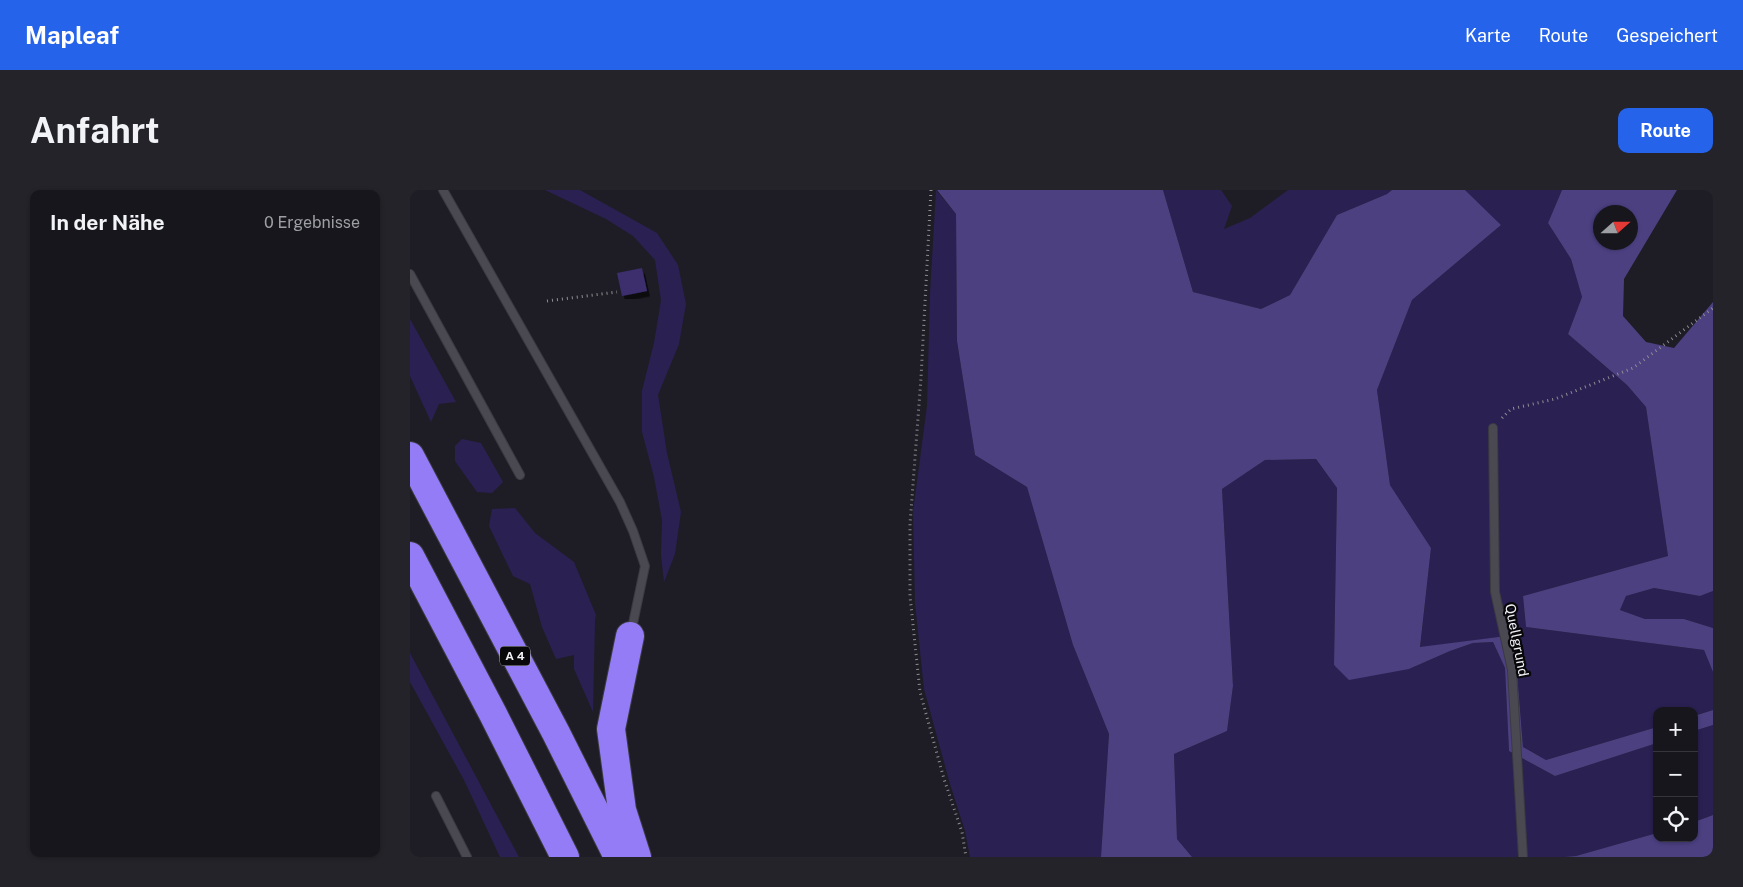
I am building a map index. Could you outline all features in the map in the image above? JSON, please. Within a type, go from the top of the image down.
[{"type":"highway","name":"A 4","points":[[410,456],[556,733],[618,857]]},
{"type":"highway","points":[[410,556],[565,857]]},
{"type":"highway","points":[[630,636],[611,729],[622,810],[637,857]]},
{"type":"lane","points":[[443,190],[620,502],[633,531],[645,566],[630,636]]},
{"type":"lane","points":[[410,274],[520,475]]},
{"type":"lane","name":"Quellgrund","points":[[1493,428],[1495,592],[1512,670],[1523,857]]},
{"type":"lane","points":[[436,796],[467,857]]},
{"type":"path","points":[[931,190],[921,378],[910,524],[910,596],[920,692],[944,779],[962,832],[966,857]]},
{"type":"path","points":[[547,301],[617,292]]},
{"type":"path","points":[[1493,428],[1512,409],[1554,399],[1633,368],[1713,308]]},
{"type":"shaded area","points":[[545,190],[580,190],[657,233],[678,265],[686,304],[679,344],[658,395],[667,453],[681,512],[675,554],[664,582],[661,555],[662,520],[654,477],[642,432],[642,391],[654,343],[661,300],[655,260],[633,236],[606,219]]},
{"type":"shaded area","points":[[936,190],[956,214],[957,341],[975,455],[1027,487],[1073,645],[1109,734],[1101,857],[970,857],[965,831],[924,689],[915,603],[913,512],[927,406],[930,294]]},
{"type":"shaded area","points":[[937,190],[1163,190],[1193,292],[1261,309],[1290,295],[1337,215],[1387,194],[1392,190],[1465,190],[1501,225],[1412,300],[1377,390],[1390,485],[1431,548],[1420,647],[1514,635],[1523,747],[1546,760],[1653,728],[1653,744],[1555,776],[1509,751],[1505,668],[1493,642],[1473,643],[1409,669],[1349,680],[1334,665],[1337,488],[1316,459],[1265,460],[1222,489],[1233,686],[1227,731],[1174,754],[1177,839],[1192,857],[1101,857],[1109,734],[1073,645],[1027,487],[975,455],[957,341],[956,214]]},
{"type":"shaded area","points":[[1163,190],[1221,190],[1232,206],[1224,229],[1250,218],[1288,190],[1392,190],[1387,194],[1337,215],[1290,295],[1261,309],[1193,292]]},
{"type":"shaded area","points":[[1465,190],[1562,190],[1548,223],[1571,259],[1582,297],[1568,334],[1627,385],[1646,407],[1668,556],[1523,596],[1526,627],[1704,650],[1713,672],[1713,710],[1698,715],[1698,707],[1653,707],[1653,728],[1546,760],[1523,747],[1514,635],[1420,648],[1431,548],[1390,485],[1377,390],[1412,300],[1501,225]]},
{"type":"shaded area","points":[[1562,190],[1677,190],[1624,279],[1623,316],[1646,342],[1674,348],[1713,302],[1713,591],[1700,596],[1654,588],[1626,596],[1620,610],[1645,619],[1684,619],[1713,628],[1713,672],[1704,650],[1526,627],[1523,596],[1668,556],[1646,407],[1627,385],[1568,334],[1582,297],[1571,259],[1548,223]]},
{"type":"shaded area","points":[[410,319],[456,402],[439,404],[431,422],[410,376]]},
{"type":"shaded area","points":[[462,439],[481,443],[503,482],[492,493],[477,492],[455,461],[455,446]]},
{"type":"shaded area","points":[[1316,459],[1337,488],[1334,666],[1409,669],[1473,643],[1493,642],[1505,668],[1509,751],[1555,776],[1653,744],[1653,834],[1576,856],[1564,857],[1192,857],[1177,839],[1174,754],[1227,731],[1233,686],[1222,489],[1265,460]]},
{"type":"shaded area","points":[[515,508],[535,533],[574,562],[596,615],[593,712],[574,669],[574,655],[556,659],[542,627],[530,584],[513,576],[489,526],[492,509]]},
{"type":"shaded area","points":[[1654,588],[1700,596],[1713,591],[1713,628],[1684,619],[1645,619],[1620,610],[1626,596]]},
{"type":"shaded area","points":[[410,653],[519,857],[500,857],[464,780],[410,682]]},
{"type":"shaded area","points":[[1713,710],[1713,725],[1698,730],[1698,715]]},
{"type":"shaded area","points":[[1713,725],[1713,815],[1698,821],[1698,752],[1698,730]]},
{"type":"shaded area","points":[[1713,815],[1713,857],[1564,857],[1576,856],[1653,834],[1653,842],[1698,842],[1698,821]]},
{"type":"building","points":[[642,268],[647,291],[622,296],[617,273]]}]
